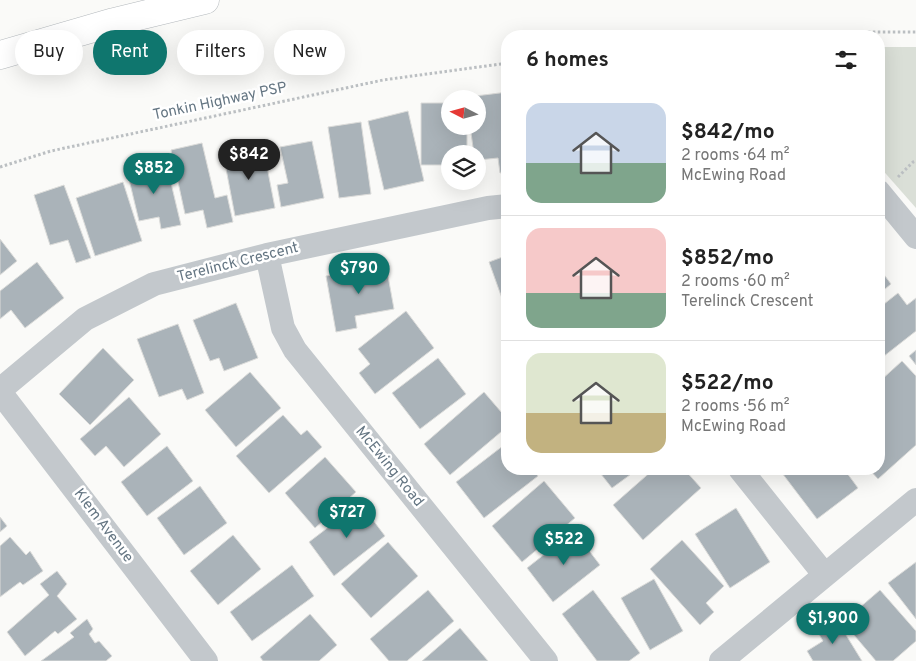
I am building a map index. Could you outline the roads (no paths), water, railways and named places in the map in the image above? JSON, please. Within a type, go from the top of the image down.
[{"type":"highway","points":[[0,55],[114,22],[205,0]]},
{"type":"street","points":[[886,187],[916,237]]},
{"type":"street","name":"Terelinck Crescent","points":[[0,391],[85,319],[154,284],[266,255],[501,207]]},
{"type":"street","name":"McEwing Road","points":[[266,255],[283,328],[295,350],[546,661]]},
{"type":"street","name":"Klem Avenue","points":[[0,391],[206,661]]},
{"type":"street","points":[[745,475],[824,574]]},
{"type":"street","points":[[721,661],[824,574],[916,500]]}]
